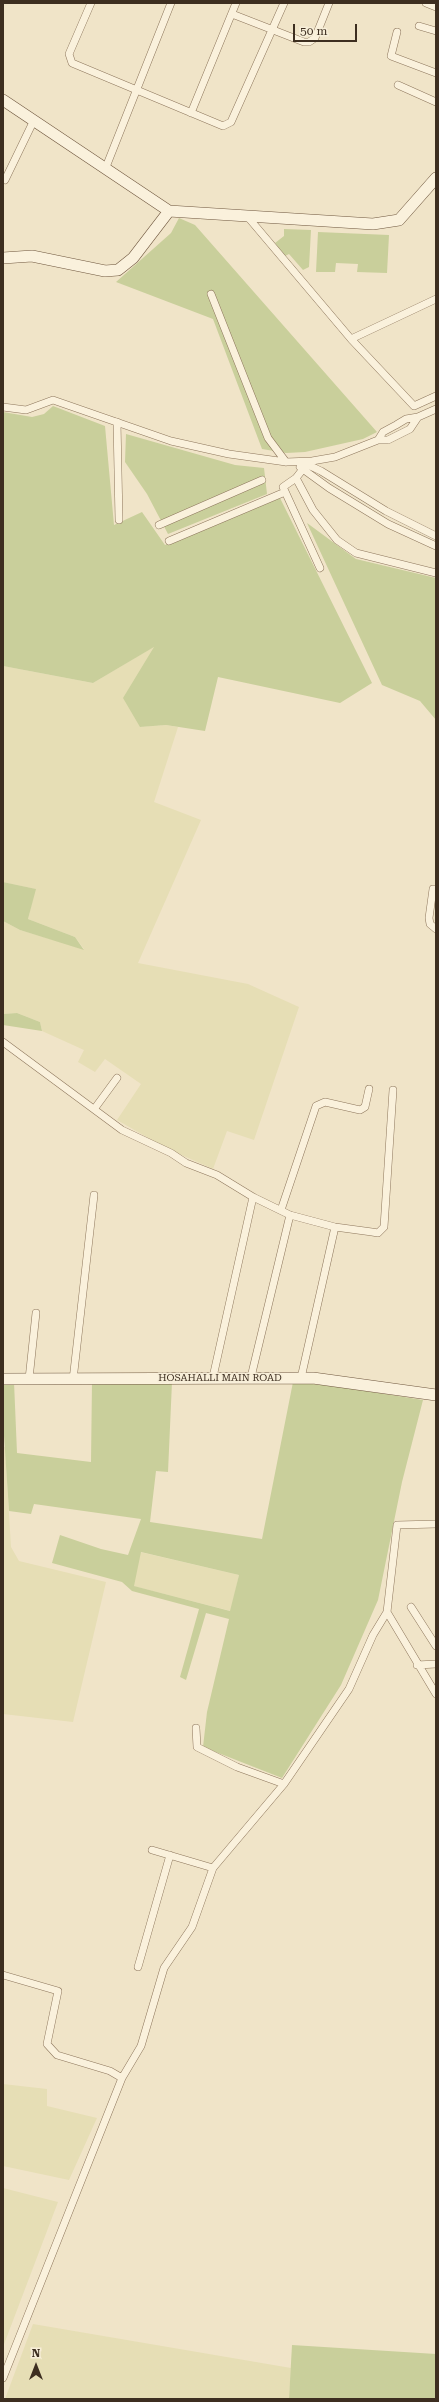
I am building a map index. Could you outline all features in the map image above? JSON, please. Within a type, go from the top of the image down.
[{"type":"street","points":[[91,3],[69,59],[72,63],[223,126],[231,122],[274,30],[284,3]]},
{"type":"street","points":[[106,167],[171,3]]},
{"type":"street","points":[[191,113],[236,3]]},
{"type":"street","points":[[232,14],[304,42],[310,42],[315,38],[329,3]]},
{"type":"street","points":[[426,3],[436,7]]},
{"type":"street","points":[[419,26],[436,31]]},
{"type":"street","points":[[396,32],[391,56],[436,73]]},
{"type":"street","points":[[398,85],[436,102]]},
{"type":"street","points":[[3,100],[106,167],[169,211],[373,224],[399,220],[436,178]]},
{"type":"street","points":[[5,180],[34,120]]},
{"type":"street","points":[[3,258],[32,256],[105,271],[118,270],[133,258],[169,211]]},
{"type":"street","points":[[247,216],[352,339],[414,406],[436,396]]},
{"type":"street","points":[[211,294],[268,438],[293,462],[329,488],[388,524],[436,546]]},
{"type":"street","points":[[352,339],[436,299]]},
{"type":"street","points":[[3,407],[26,410],[54,400],[171,441],[229,454],[293,462],[321,471],[386,511],[436,536]]},
{"type":"street","points":[[293,462],[335,457],[378,440],[388,440],[410,429],[418,417],[436,409]]},
{"type":"street","points":[[117,422],[119,520]]},
{"type":"street","points":[[303,469],[296,478],[283,487],[320,568]]},
{"type":"street","points":[[296,478],[313,510],[337,540],[356,553],[436,573]]},
{"type":"street","points":[[159,525],[262,480]]},
{"type":"street","points":[[169,541],[285,492]]},
{"type":"street","points":[[432,889],[429,918],[430,924],[436,929]]},
{"type":"street","points":[[3,1042],[95,1108],[122,1130],[171,1153],[186,1163],[217,1175],[253,1197],[290,1215],[335,1227],[378,1233],[383,1230],[393,1090]]},
{"type":"street","points":[[95,1108],[117,1078]]},
{"type":"street","points":[[281,1210],[316,1106],[325,1102],[360,1110],[365,1107],[369,1089]]},
{"type":"street","points":[[73,1380],[94,1195]]},
{"type":"street","points":[[213,1377],[253,1197]]},
{"type":"street","points":[[251,1377],[290,1215]]},
{"type":"street","points":[[301,1378],[335,1227]]},
{"type":"street","points":[[29,1379],[36,1313]]},
{"type":"street","name":"HOSAHALLI MAIN ROAD","points":[[3,1379],[73,1380],[213,1377],[301,1378],[436,1394]]},
{"type":"street","points":[[3,2378],[122,2078],[141,2046],[164,1968],[192,1927],[212,1868],[284,1784],[348,1689],[373,1635],[387,1612],[397,1525],[436,1524]]},
{"type":"street","points":[[411,1607],[436,1646]]},
{"type":"street","points":[[387,1612],[417,1665],[436,1694]]},
{"type":"street","points":[[417,1665],[436,1664]]},
{"type":"street","points":[[196,1728],[197,1747],[237,1767],[284,1784]]},
{"type":"street","points":[[152,1850],[212,1868]]},
{"type":"street","points":[[138,1967],[170,1855]]},
{"type":"street","points":[[3,1974],[58,1991],[47,2044],[57,2055],[110,2071],[122,2078]]},
{"type":"shaded area","points":[[155,646],[140,727],[166,725],[178,727],[154,802],[201,820],[138,963],[248,984],[299,1007],[254,1140],[227,1131],[213,1169],[166,1148],[117,1120],[141,1084],[105,1059],[95,1072],[78,1062],[84,1050],[42,1031],[40,1022],[17,1013],[3,1014],[3,921],[20,930],[84,949],[75,937],[28,919],[35,889],[3,882],[3,666],[93,683]]},
{"type":"shaded area","points":[[3,1447],[5,1447],[11,1547],[19,1561],[106,1582],[73,1722],[3,1714]]},
{"type":"shaded area","points":[[140,1552],[239,1575],[231,1611],[133,1586]]},
{"type":"shaded area","points":[[3,2084],[47,2089],[47,2106],[97,2118],[69,2180],[3,2166]]},
{"type":"shaded area","points":[[3,2188],[58,2202],[3,2347]]},
{"type":"shaded area","points":[[33,2324],[291,2368],[289,2399],[5,2399]]},
{"type":"green space","points":[[179,218],[195,225],[377,432],[363,439],[305,452],[286,453],[262,449],[213,319],[116,282],[171,233]]},
{"type":"green space","points":[[284,229],[311,230],[309,267],[303,270],[289,254],[285,256],[275,243],[284,236]]},
{"type":"green space","points":[[318,232],[389,235],[387,273],[357,272],[358,264],[336,263],[335,272],[316,272]]},
{"type":"green space","points":[[53,406],[105,426],[114,525],[142,512],[165,545],[280,498],[372,683],[340,703],[218,677],[205,731],[166,725],[140,727],[123,698],[154,647],[93,683],[3,666],[3,412],[32,417],[44,414]]},
{"type":"green space","points":[[126,434],[235,465],[264,468],[267,494],[168,534],[147,494],[125,462]]},
{"type":"green space","points":[[307,523],[356,559],[436,578],[436,720],[420,701],[382,685]]},
{"type":"green space","points":[[3,882],[36,889],[28,919],[75,937],[84,950],[20,930],[3,921]]},
{"type":"green space","points":[[17,1013],[40,1022],[42,1031],[3,1025],[3,1014]]},
{"type":"green space","points":[[3,1382],[14,1382],[17,1453],[91,1462],[92,1382],[172,1382],[168,1472],[156,1471],[150,1522],[262,1539],[293,1382],[341,1387],[423,1400],[402,1482],[378,1600],[341,1685],[282,1778],[203,1747],[207,1712],[229,1619],[206,1613],[186,1680],[180,1677],[199,1609],[132,1591],[122,1582],[52,1563],[60,1535],[101,1549],[128,1555],[141,1519],[34,1504],[31,1514],[9,1511],[3,1421]],"holes":[[[141,1552],[239,1575],[230,1611],[134,1586]]]},
{"type":"green space","points":[[292,2345],[436,2354],[436,2399],[289,2399]]}]
